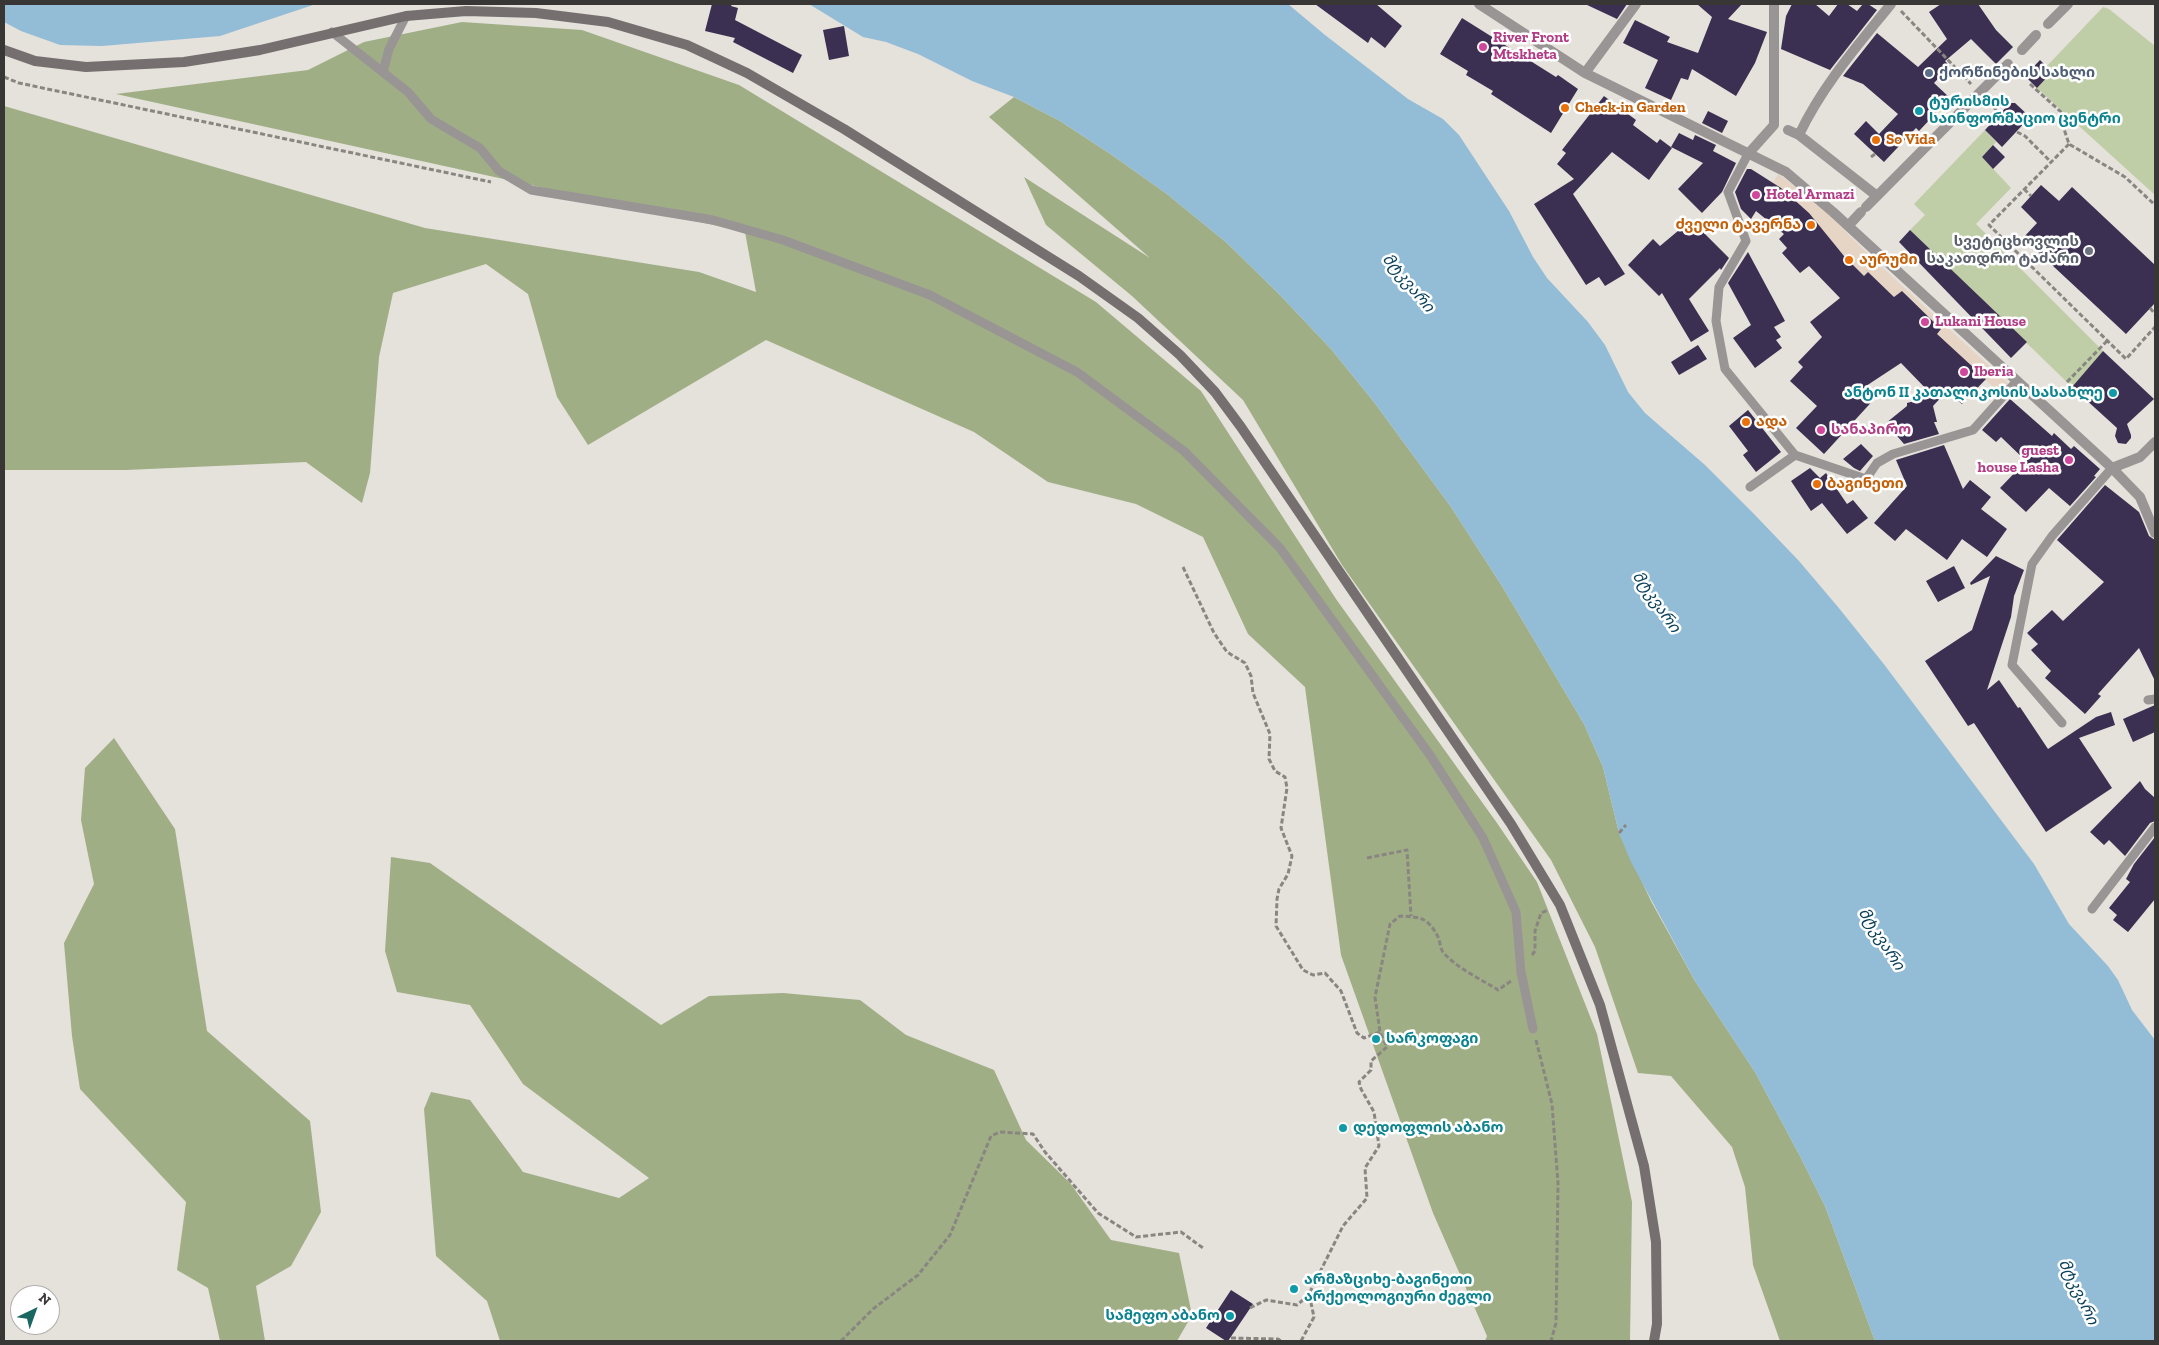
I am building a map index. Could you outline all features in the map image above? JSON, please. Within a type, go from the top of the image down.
[{"type":"main road","points":[[4,50],[35,61],[86,67],[176,62],[260,50],[406,16],[466,11],[536,12],[608,22],[687,45],[747,73],[844,129],[1079,276],[1138,318],[1180,355],[1215,392],[1241,427],[1512,824],[1560,904],[1600,1005],[1644,1166],[1656,1242],[1656,1324],[1654,1341]]},
{"type":"street","points":[[1478,4],[1585,73],[1786,172],[1848,226],[2112,468],[2140,497],[2155,533]]},
{"type":"street","points":[[1585,73],[1636,4]]},
{"type":"street","points":[[1748,154],[1774,124],[1774,4]]},
{"type":"street","points":[[2048,24],[2068,4]]},
{"type":"street","points":[[1800,135],[1809,114],[1842,65],[1896,7]]},
{"type":"street","points":[[2022,50],[2036,35]]},
{"type":"street","points":[[1848,226],[2008,64]]},
{"type":"street","points":[[1788,130],[1800,135],[1877,196]]},
{"type":"street","points":[[2112,468],[2140,458],[2155,442]]},
{"type":"lane","points":[[383,72],[389,49],[406,16]]},
{"type":"lane","points":[[332,32],[408,92],[431,119],[480,148],[499,171],[531,190],[713,220],[783,240],[930,295],[1077,372],[1184,451],[1280,548],[1430,755],[1483,838],[1516,912],[1521,972],[1533,1029]]},
{"type":"lane","points":[[1748,154],[1728,192],[1746,241],[1719,287],[1716,321],[1725,369],[1795,455],[1866,479],[1877,462],[1893,454],[1973,430],[2016,382]]},
{"type":"lane","points":[[1750,487],[1795,455]]},
{"type":"lane","points":[[2062,723],[2012,665],[2032,564],[2052,536],[2112,468]]},
{"type":"lane","points":[[2092,909],[2155,827]]},
{"type":"path","points":[[1896,7],[1979,93]]},
{"type":"path","points":[[4,76],[28,85],[499,183]]},
{"type":"path","points":[[2030,84],[2071,121],[2064,129],[2069,144],[2125,177],[2155,205]]},
{"type":"path","points":[[2017,132],[2025,136],[2051,162]]},
{"type":"path","points":[[2069,144],[1989,225],[2126,359],[2155,327]]},
{"type":"path","points":[[1871,158],[1874,154]]},
{"type":"path","points":[[2024,189],[2031,196]]},
{"type":"path","points":[[2150,308],[2155,314]]},
{"type":"path","points":[[2067,382],[2108,341]]},
{"type":"path","points":[[1183,568],[1214,633],[1228,652],[1245,664],[1252,676],[1254,693],[1270,734],[1269,759],[1275,771],[1285,777],[1287,788],[1281,828],[1292,856],[1288,874],[1278,894],[1276,926],[1303,970],[1313,975],[1325,973],[1342,991],[1357,1033],[1364,1038],[1380,1032]]},
{"type":"path","points":[[1619,833],[1626,825]]},
{"type":"path","points":[[1367,858],[1407,850],[1412,916]]},
{"type":"path","points":[[1250,1308],[1266,1300],[1297,1305],[1309,1294],[1343,1226],[1367,1198],[1365,1168],[1379,1146],[1374,1112],[1361,1090],[1359,1082],[1371,1070],[1371,1061],[1387,1048],[1380,1032],[1375,997],[1390,924],[1400,916],[1421,917],[1430,924],[1442,950],[1453,961],[1498,990],[1521,972],[1535,951],[1535,930],[1541,913],[1560,904]]},
{"type":"path","points":[[1533,1029],[1552,1104],[1558,1183],[1556,1323],[1551,1341]]},
{"type":"path","points":[[841,1341],[873,1309],[918,1275],[950,1235],[991,1136],[1000,1132],[1033,1134],[1045,1152],[1098,1213],[1136,1237],[1181,1232],[1203,1248]]},
{"type":"path","points":[[1301,1341],[1314,1317],[1309,1294]]},
{"type":"path","points":[[1231,1338],[1278,1339],[1281,1341]]},
{"type":"shaded area","points":[[1778,174],[1815,201],[1875,261],[2009,384],[2001,394],[1936,334],[1941,329],[1903,291],[1894,297],[1868,272],[1864,276],[1844,256],[1808,213],[1773,183]]},
{"type":"green space","points":[[2103,7],[2109,9],[2155,46],[2155,195],[2037,88],[2052,72],[2046,67]]},
{"type":"green space","points":[[462,22],[582,30],[739,85],[1096,302],[1201,391],[1336,599],[1497,823],[1537,882],[1597,1034],[1632,1202],[1630,1341],[1485,1341],[1487,1336],[1433,1213],[1341,955],[1305,687],[1248,634],[1203,537],[1136,504],[1048,482],[974,432],[766,340],[588,445],[557,397],[528,294],[486,264],[393,293],[379,357],[370,473],[362,503],[306,462],[126,470],[4,470],[4,106],[425,228],[699,272],[756,292],[745,232],[116,94],[308,70],[364,42]]},
{"type":"green space","points":[[1014,97],[1060,121],[1112,155],[1167,194],[1227,243],[1331,349],[1374,402],[1451,507],[1502,586],[1584,724],[1603,767],[1619,833],[1651,901],[1695,981],[1755,1072],[1801,1158],[1825,1206],[1875,1341],[1780,1341],[1753,1265],[1745,1187],[1732,1147],[1671,1076],[1638,1073],[1595,947],[1551,860],[1342,565],[1243,400],[1132,296],[1046,225],[1024,177],[1150,258],[989,117]]},
{"type":"green space","points":[[1985,130],[1996,142],[1982,157],[2011,188],[1976,224],[2103,351],[2072,387],[1910,230],[1925,215],[1914,204]]},
{"type":"green space","points":[[114,738],[175,829],[207,1031],[310,1121],[321,1212],[291,1266],[256,1286],[265,1341],[220,1341],[208,1288],[177,1270],[186,1202],[80,1089],[72,1036],[64,943],[94,884],[81,820],[85,768]]},
{"type":"green space","points":[[391,857],[430,863],[661,1025],[709,996],[783,993],[860,1000],[906,1035],[994,1070],[1026,1140],[1070,1183],[1111,1240],[1179,1253],[1192,1315],[1177,1341],[500,1341],[487,1301],[436,1256],[424,1109],[431,1092],[470,1100],[523,1172],[619,1198],[649,1178],[523,1084],[470,1005],[397,992],[385,951]]},
{"type":"water","points":[[4,4],[316,4],[220,36],[102,46],[60,45],[21,31],[4,22]]},
{"type":"water","name":"მტკვარი","points":[[809,4],[1288,4],[1408,99],[1443,119],[1459,135],[1509,211],[1533,257],[1547,278],[1588,322],[1605,345],[1628,392],[1645,413],[1705,465],[1754,514],[1799,561],[1838,607],[1883,663],[2034,864],[2069,924],[2108,966],[2118,980],[2132,1010],[2155,1040],[2155,1341],[1875,1341],[1825,1206],[1801,1158],[1755,1072],[1695,981],[1631,862],[1619,833],[1603,767],[1584,724],[1502,586],[1451,507],[1374,402],[1331,349],[1227,243],[1167,194],[1112,155],[1060,121],[1014,97],[972,81],[918,54],[886,42],[863,37]]},
{"type":"building","points":[[712,4],[732,4],[731,6],[738,8],[735,20],[802,55],[793,73],[733,42],[735,38],[705,31]]},
{"type":"building","points":[[1315,4],[1376,4],[1402,26],[1385,48],[1371,37],[1368,43]]},
{"type":"building","points":[[1585,4],[1627,4],[1617,19]]},
{"type":"building","points":[[1697,4],[1742,4],[1728,19],[1767,32],[1755,63],[1736,96],[1692,69],[1688,80],[1681,78],[1671,100],[1645,88],[1658,60],[1623,43],[1635,20],[1670,37],[1667,42],[1698,53],[1712,17]]},
{"type":"building","points":[[1792,4],[1815,4],[1829,16],[1838,4],[1847,4],[1857,11],[1863,4],[1868,4],[1877,10],[1830,70],[1781,49],[1786,16]]},
{"type":"building","points":[[1941,4],[1978,4],[1996,30],[2013,47],[1996,64],[1971,39],[1945,61],[1950,66],[1934,83],[1950,98],[1919,131],[1916,128],[1884,162],[1854,134],[1866,121],[1879,134],[1898,114],[1863,84],[1843,76],[1877,33],[1918,67],[1947,39],[1929,12]]},
{"type":"building","points":[[1462,18],[1578,89],[1551,133],[1491,94],[1493,91],[1466,75],[1468,71],[1440,54]]},
{"type":"building","points":[[844,26],[849,56],[829,60],[823,30]]},
{"type":"building","points":[[2040,60],[2052,72],[2037,88],[2025,76]]},
{"type":"building","points":[[1604,96],[1636,120],[1633,125],[1657,143],[1660,139],[1672,148],[1649,180],[1612,152],[1573,194],[1625,274],[1605,286],[1599,277],[1586,285],[1534,204],[1574,179],[1557,164],[1566,153],[1562,150]]},
{"type":"building","points":[[2010,103],[2015,103],[2030,117],[2002,147],[1985,130]]},
{"type":"building","points":[[1708,111],[1728,121],[1722,133],[1702,123]]},
{"type":"building","points":[[1679,133],[1693,140],[1695,135],[1716,145],[1713,151],[1736,163],[1722,192],[1702,213],[1678,189],[1703,163],[1671,147]]},
{"type":"building","points":[[1993,145],[2005,157],[1993,169],[1982,157]]},
{"type":"building","points":[[1747,169],[1751,169],[1781,188],[1809,213],[1844,256],[1864,276],[1868,272],[1894,297],[1902,291],[1941,329],[1937,334],[1986,379],[1962,404],[1947,391],[1933,406],[1937,422],[1934,422],[1939,434],[1904,444],[1886,423],[1907,406],[1907,403],[1933,396],[1901,363],[1866,386],[1877,396],[1824,454],[1796,428],[1817,406],[1790,381],[1803,367],[1798,362],[1822,337],[1810,322],[1840,298],[1809,266],[1800,273],[1782,253],[1787,248],[1779,239],[1784,234],[1756,211],[1751,219],[1741,209],[1735,192]]},
{"type":"building","name":"სვეტიცხოვლის საკათდრო ტაძარი","points":[[2041,185],[2059,201],[2072,187],[2155,265],[2155,303],[2126,334],[2023,238],[2037,223],[2021,207]]},
{"type":"building","points":[[1691,220],[1729,258],[1721,270],[1720,268],[1689,299],[1709,331],[1691,342],[1662,293],[1659,296],[1628,265],[1653,239],[1660,246]]},
{"type":"building","points":[[1910,230],[2027,342],[2011,358],[1899,242]]},
{"type":"building","points":[[1748,252],[1785,321],[1774,327],[1781,337],[1776,340],[1782,348],[1755,368],[1733,338],[1751,325],[1728,283]]},
{"type":"building","points":[[1698,345],[1707,359],[1679,375],[1671,362]]},
{"type":"building","name":"ანტონ II კათალიკოსის სასახლე","points":[[2103,351],[2154,399],[2127,424],[2131,438],[2126,444],[2118,443],[2115,436],[2117,428],[2072,387]]},
{"type":"building","points":[[2010,399],[2052,436],[2054,433],[2071,449],[2074,446],[2100,469],[2094,476],[2096,477],[2070,506],[2049,488],[2026,512],[2000,488],[2026,461],[2001,437],[1996,442],[1982,430]]},
{"type":"building","points":[[1748,410],[1781,452],[1756,472],[1743,455],[1748,451],[1729,426]]},
{"type":"building","points":[[1861,444],[1873,456],[1860,471],[1843,459]]},
{"type":"building","points":[[1944,445],[1963,489],[1970,480],[1991,497],[1981,509],[2007,529],[1987,557],[1962,539],[1947,560],[1906,529],[1895,541],[1874,523],[1907,486],[1896,460]]},
{"type":"building","points":[[1810,468],[1820,478],[1826,473],[1847,504],[1853,500],[1868,518],[1847,534],[1822,503],[1811,511],[1791,481]]},
{"type":"building","points":[[2105,485],[2139,512],[2149,536],[2155,540],[2155,681],[2139,648],[2098,694],[2101,696],[2085,714],[2045,678],[2051,671],[2031,650],[2038,644],[2027,633],[2052,610],[2063,621],[2104,582],[2057,540]]},
{"type":"building","points":[[1996,556],[2024,570],[2014,596],[2011,617],[1987,690],[1999,680],[2048,749],[2096,717],[2111,712],[2115,725],[2079,738],[2112,788],[2046,832],[1974,723],[1968,726],[1925,661],[1972,630],[1990,576],[1971,585],[1970,583]]},
{"type":"building","points":[[1954,566],[1965,588],[1938,602],[1926,581]]},
{"type":"building","points":[[2155,705],[2155,732],[2133,742],[2123,719]]},
{"type":"building","points":[[2140,781],[2145,789],[2155,798],[2155,821],[2150,823],[2125,856],[2109,840],[2104,845],[2090,832]]},
{"type":"building","points":[[2155,837],[2155,899],[2128,932],[2113,920],[2117,915],[2109,908],[2130,882],[2126,879],[2134,864]]},
{"type":"building","points":[[1231,1290],[1253,1304],[1228,1341],[1226,1341],[1206,1328]]},
{"type":"place","name":"River Front Mtskheta","points":[[1483,47]]},
{"type":"place","name":"ქორწინების სახლი","points":[[1929,73]]},
{"type":"place","name":"Check-in Garden","points":[[1565,108]]},
{"type":"place","name":"ტურისმის საინფორმაციო ცენტრი","points":[[1919,111]]},
{"type":"place","name":"So Vida","points":[[1876,140]]},
{"type":"place","name":"Hotel Armazi","points":[[1756,195]]},
{"type":"place","name":"ძველი ტავერნა","points":[[1811,225]]},
{"type":"place","name":"სვეტიცხოვლის საკათდრო ტაძარი","points":[[2089,251]]},
{"type":"place","name":"აურუმი","points":[[1849,260]]},
{"type":"place","name":"Lukani House","points":[[1925,322]]},
{"type":"place","name":"Iberia","points":[[1964,372]]},
{"type":"place","name":"ანტონ II კათალიკოსის სასახლე","points":[[2113,393]]},
{"type":"place","name":"ადა","points":[[1746,422]]},
{"type":"place","name":"სანაპირო","points":[[1821,430]]},
{"type":"place","name":"guest house Lasha","points":[[2069,460]]},
{"type":"place","name":"ბაგინეთი","points":[[1817,484]]},
{"type":"place","name":"სარკოფაგი","points":[[1376,1039]]},
{"type":"place","name":"დედოფლის აბანო","points":[[1343,1128]]},
{"type":"place","name":"არმაზციხე-ბაგინეთი არქეოლოგიური ძეგლი","points":[[1294,1289]]},
{"type":"place","name":"სამეფო აბანო","points":[[1230,1316]]}]
